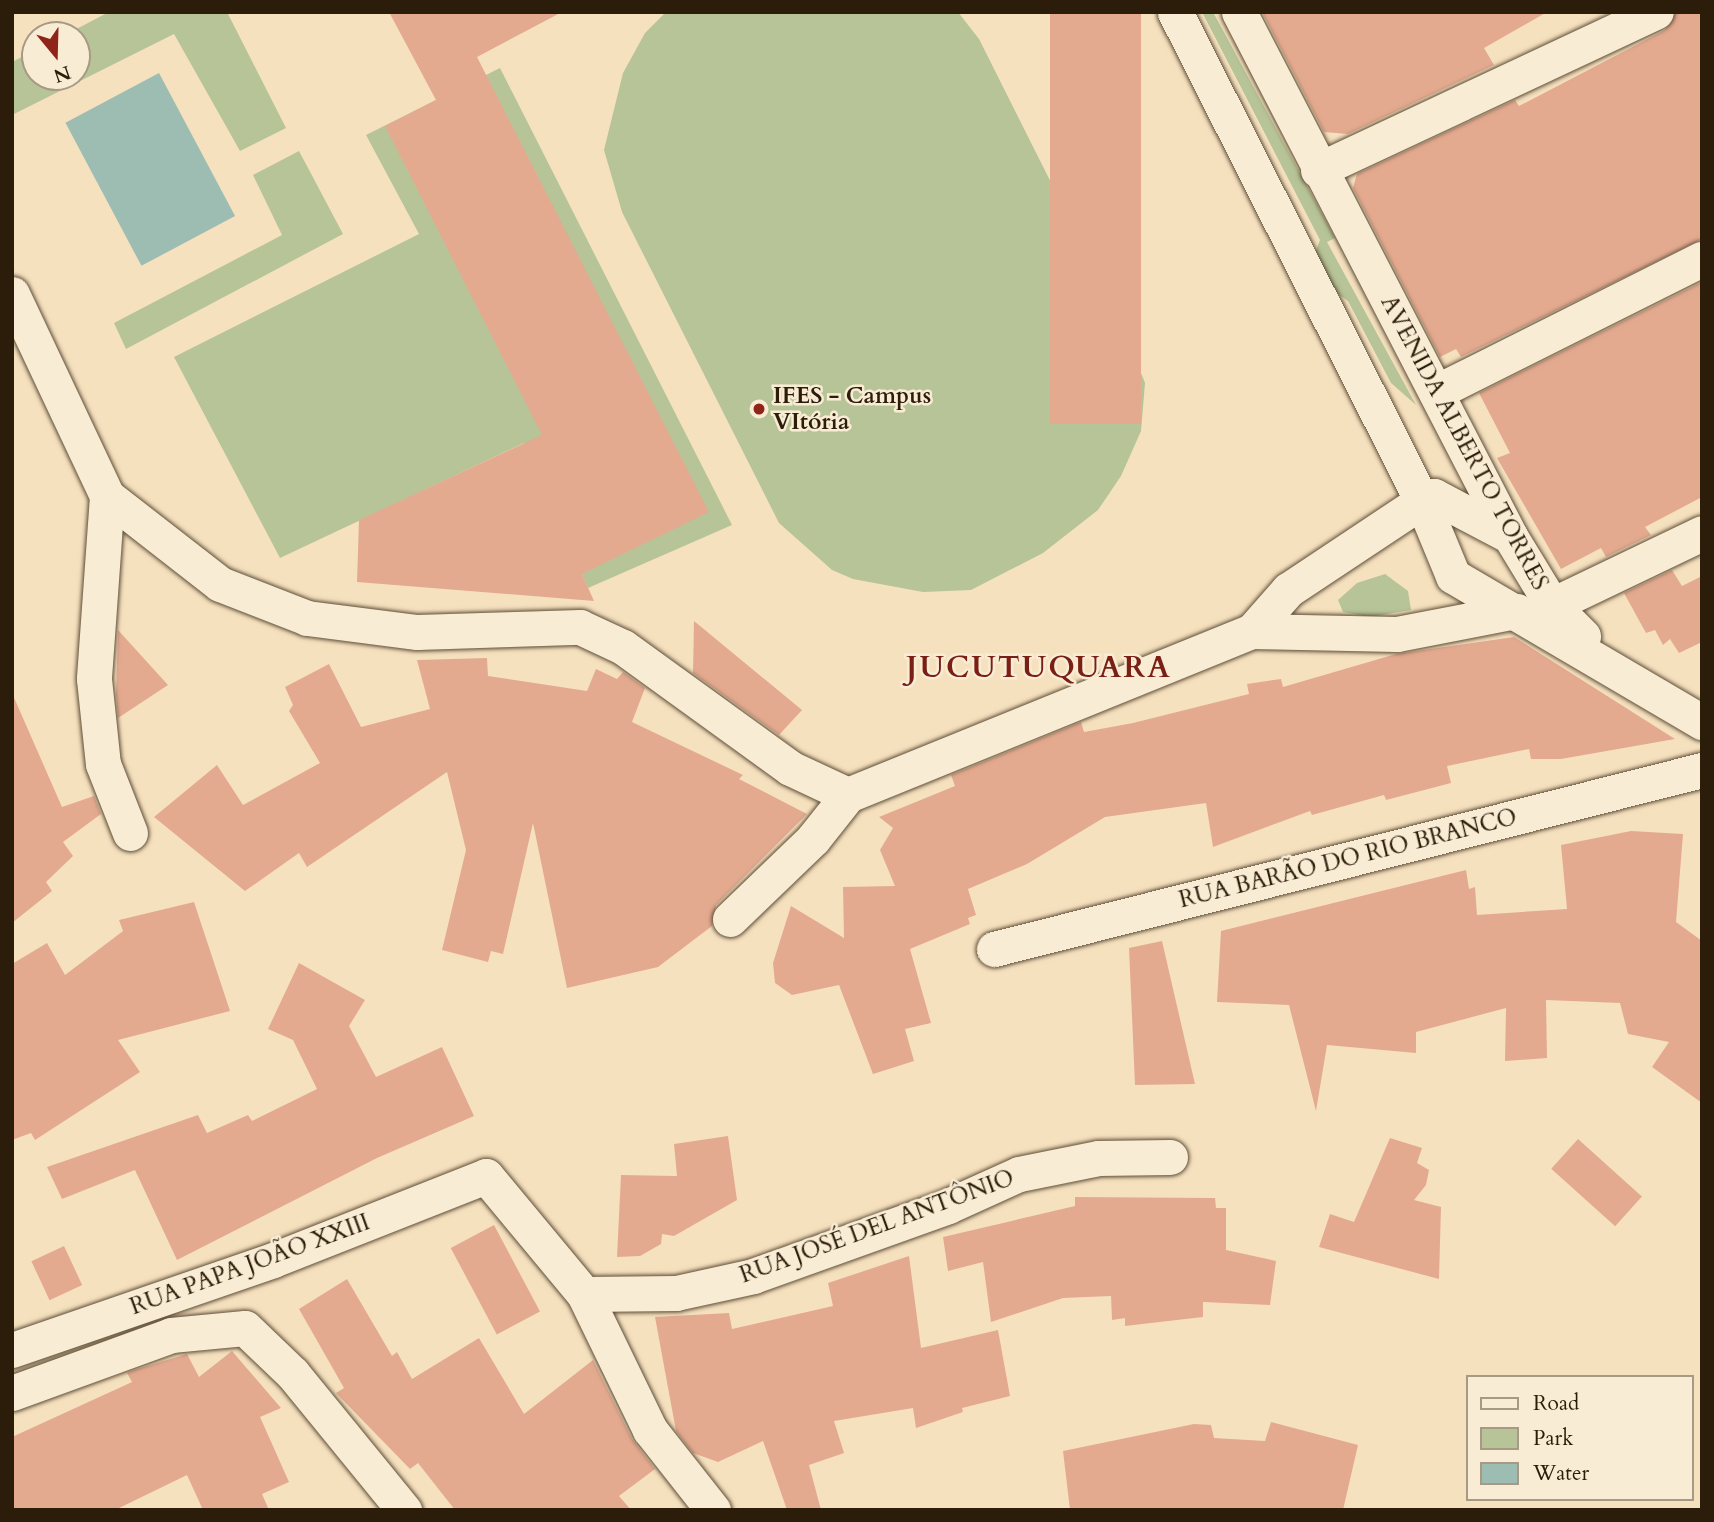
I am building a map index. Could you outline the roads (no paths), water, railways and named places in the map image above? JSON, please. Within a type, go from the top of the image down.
[{"type":"street","name":"AVENIDA ALBERTO TORRES","points":[[1175,12],[1422,501],[1453,576],[1517,611],[1625,678]]},
{"type":"street","name":"AVENIDA ALBERTO TORRES","points":[[1239,12],[1318,170],[1437,392],[1510,536],[1552,605],[1625,678]]},
{"type":"street","points":[[1318,170],[1656,12]]},
{"type":"street","points":[[1437,392],[1702,259]]},
{"type":"street","points":[[12,294],[107,496],[220,584],[307,618],[417,632],[580,626],[623,647],[790,768],[848,796]]},
{"type":"street","points":[[107,496],[94,679],[103,764],[130,833]]},
{"type":"street","points":[[1252,631],[1288,590],[1422,501],[1434,496],[1510,536]]},
{"type":"street","points":[[1552,605],[1702,533]]},
{"type":"street","points":[[730,919],[813,839],[848,796],[1252,631],[1396,634],[1517,611]]},
{"type":"street","points":[[1625,678],[1702,722]]},
{"type":"street","name":"RUA BARÃO DO RIO BRANCO","points":[[994,949],[1702,769]]},
{"type":"street","name":"RUA JOSÉ DEL ANTÔNIO","points":[[584,1294],[676,1293],[753,1276],[948,1206],[1020,1174],[1098,1158],[1170,1157]]},
{"type":"street","name":"RUA PAPA JOÃO XXIII","points":[[12,1349],[273,1261],[486,1176],[584,1294]]},
{"type":"street","points":[[584,1294],[650,1430],[713,1510]]},
{"type":"street","points":[[12,1393],[171,1335],[245,1328],[293,1374],[404,1510]]},
{"type":"water","points":[[159,73],[235,216],[141,266],[65,123]]},
{"type":"place","name":"IFES - Campus VItória","points":[[759,409]]},
{"type":"district","name":"JUCUTUQUARA","points":[[1039,668]]}]
